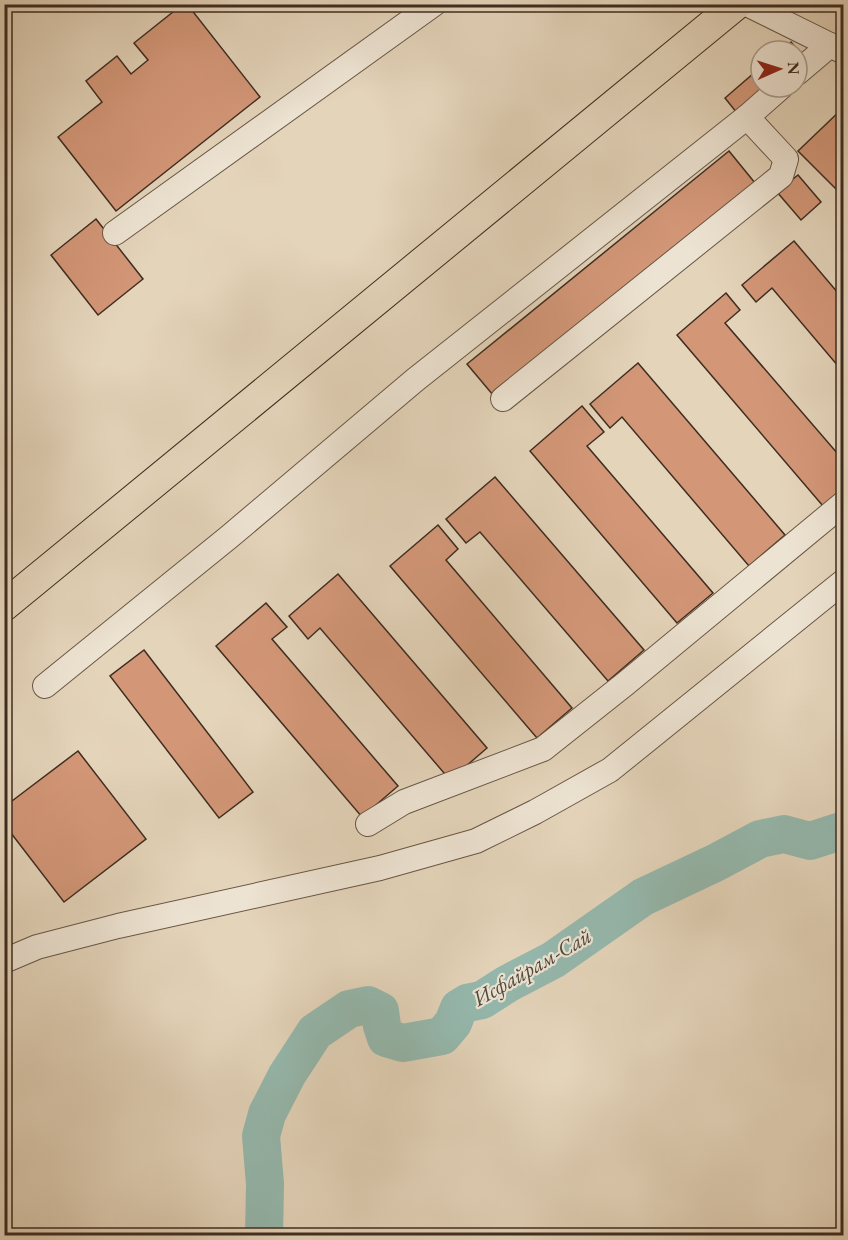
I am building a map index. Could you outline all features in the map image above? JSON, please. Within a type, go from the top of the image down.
[{"type":"main road","points":[[4,606],[736,4]]},
{"type":"lane","points":[[115,233],[434,4]]},
{"type":"lane","points":[[747,4],[836,48]]},
{"type":"lane","points":[[809,65],[836,48]]},
{"type":"lane","points":[[45,686],[229,537],[416,380],[767,99]]},
{"type":"lane","points":[[503,399],[781,176],[786,159],[747,117]]},
{"type":"lane","points":[[368,824],[404,802],[543,749],[843,503]]},
{"type":"lane","points":[[4,961],[36,947],[118,926],[380,868],[476,841],[535,812],[610,770],[843,581]]},
{"type":"building","points":[[183,4],[187,4],[260,97],[116,211],[58,137],[102,102],[86,81],[117,56],[131,74],[148,60],[134,43]]},
{"type":"building","points":[[749,77],[749,99],[754,99],[737,113],[725,98]]},
{"type":"building","points":[[844,107],[844,197],[798,151]]},
{"type":"building","points":[[729,151],[755,183],[493,395],[467,364]]},
{"type":"building","points":[[798,175],[821,202],[801,220],[777,192]]},
{"type":"building","points":[[96,219],[143,279],[98,315],[51,255]]},
{"type":"building","points":[[794,241],[844,300],[844,373],[772,288],[756,302],[742,285]]},
{"type":"building","points":[[726,293],[740,310],[725,323],[844,461],[844,489],[823,506],[677,335]]},
{"type":"building","points":[[638,363],[785,535],[749,566],[622,417],[610,428],[590,404]]},
{"type":"building","points":[[582,406],[604,432],[587,446],[713,593],[677,623],[530,451]]},
{"type":"building","points":[[495,477],[644,650],[608,681],[480,532],[466,543],[446,519]]},
{"type":"building","points":[[438,525],[458,549],[446,560],[572,708],[537,738],[390,566]]},
{"type":"building","points":[[338,574],[487,748],[450,780],[320,628],[308,639],[289,616]]},
{"type":"building","points":[[266,603],[287,627],[272,639],[398,786],[362,817],[216,646]]},
{"type":"building","points":[[144,650],[253,792],[219,818],[110,676]]},
{"type":"building","points":[[78,751],[146,839],[64,902],[4,824],[4,807]]},
{"type":"waterway","name":"Исфайрам-Сай","points":[[264,1236],[265,1184],[261,1136],[267,1114],[287,1075],[315,1032],[349,1009],[368,1005],[380,1011],[386,1038],[403,1043],[442,1036],[453,1023],[459,1008],[467,1003],[482,1000],[553,960],[643,897],[760,839],[784,834],[810,841],[844,830]]}]
